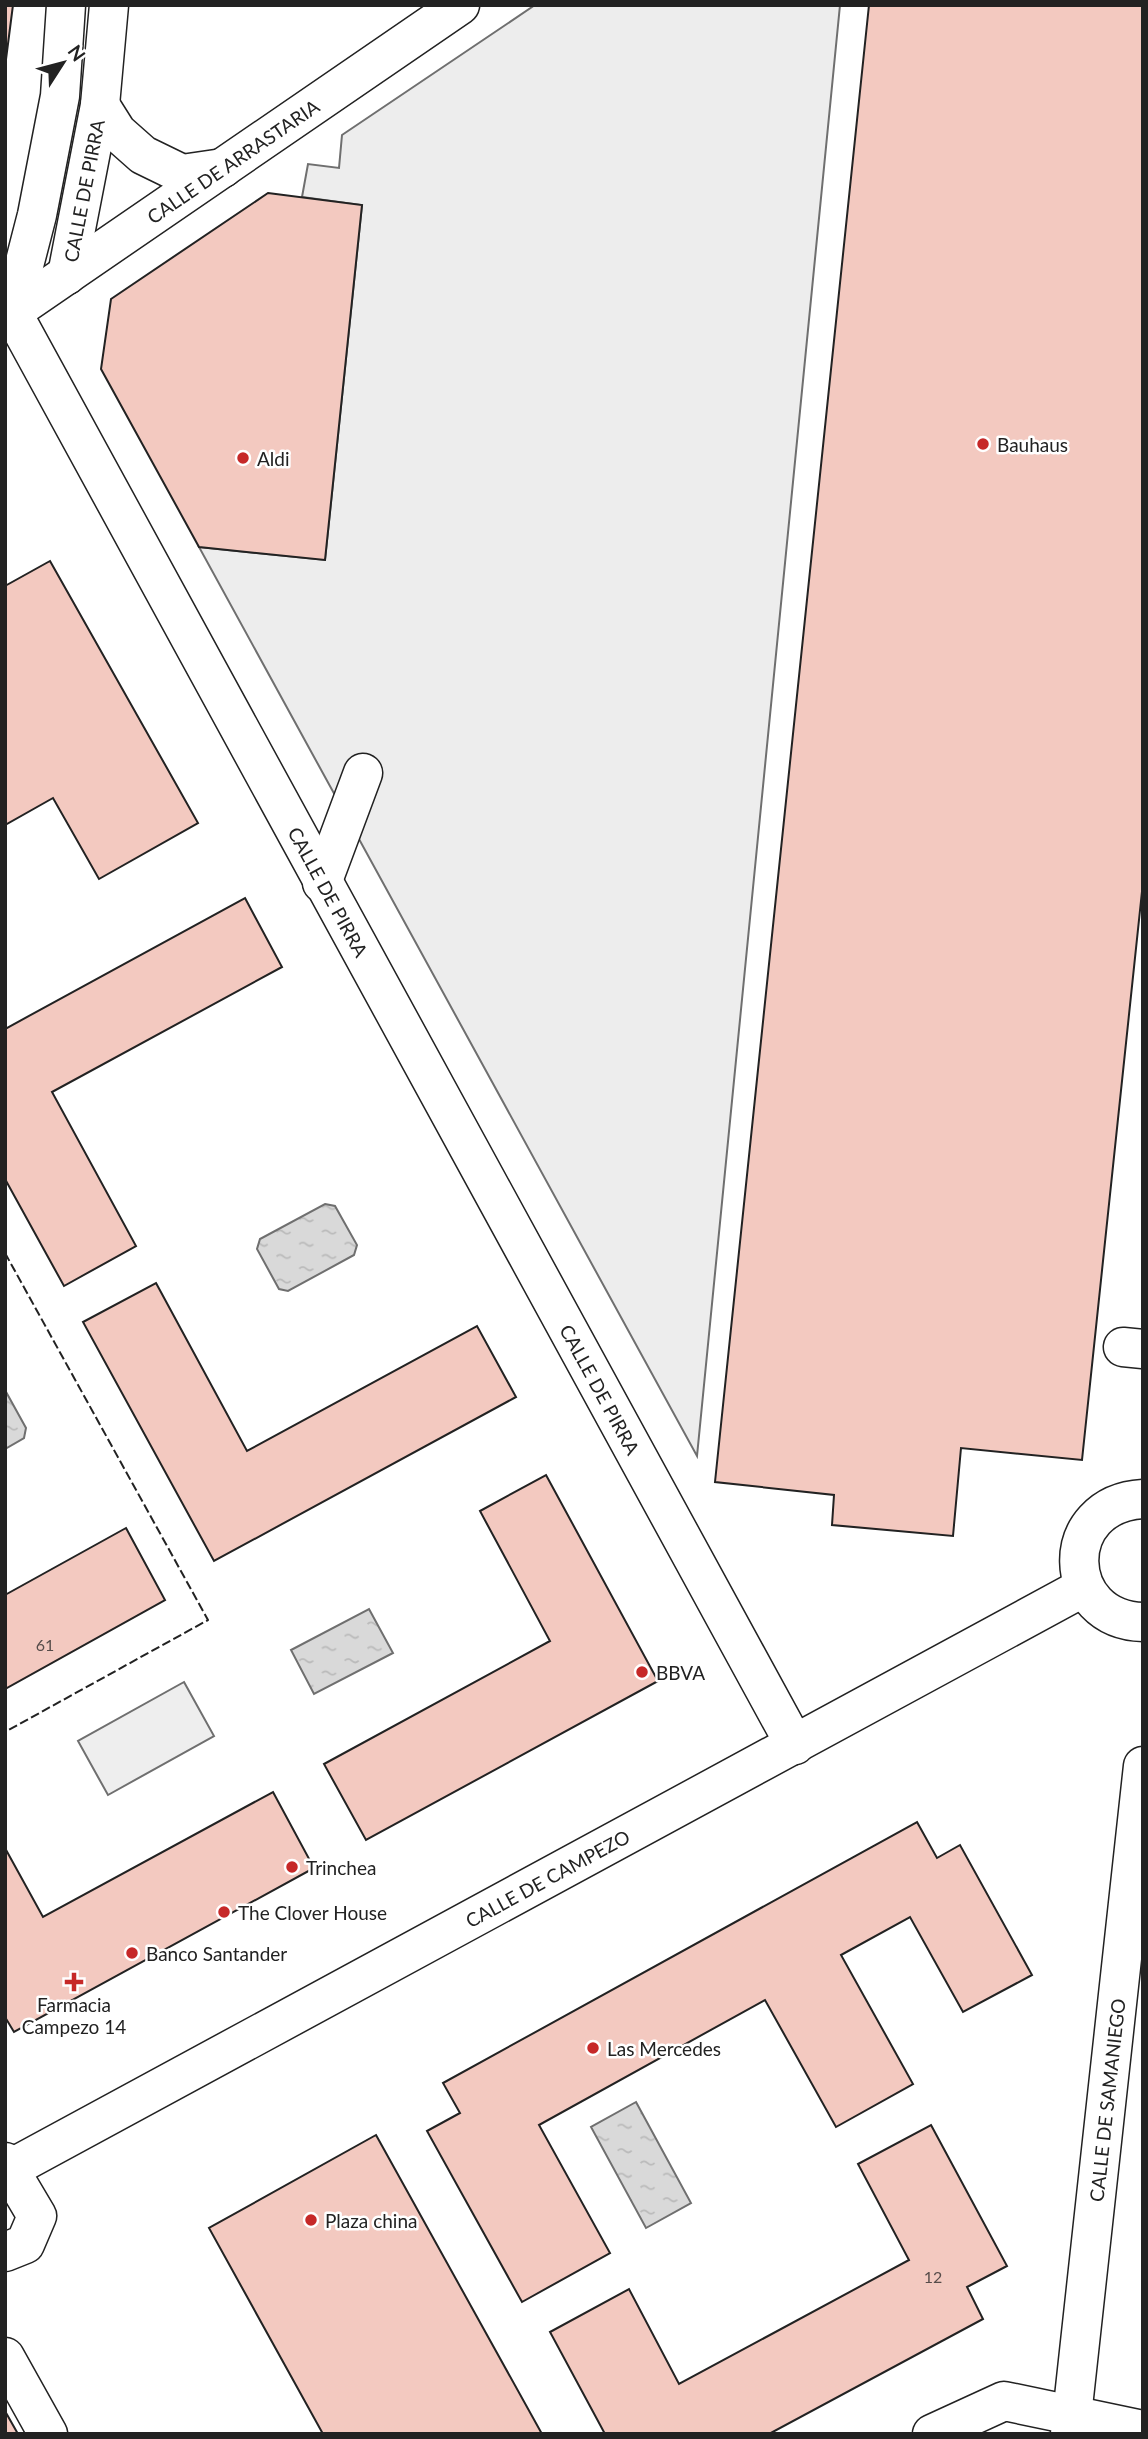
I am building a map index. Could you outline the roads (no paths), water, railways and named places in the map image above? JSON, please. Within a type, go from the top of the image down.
[{"type":"street","points":[[9,315],[37,215],[60,96],[66,5]]},
{"type":"street","name":"CALLE DE PIRRA","points":[[67,275],[100,106],[109,5]]},
{"type":"street","name":"CALLE DE ARRASTARIA","points":[[9,315],[460,5]]},
{"type":"street","name":"CALLE DE PIRRA","points":[[100,106],[117,132],[143,155],[182,174],[223,168]]},
{"type":"street","name":"CALLE DE PIRRA","points":[[9,315],[795,1745]]},
{"type":"street","points":[[322,883],[363,773]]},
{"type":"street","points":[[1143,1499],[1125,1500],[1099,1514],[1085,1532],[1079,1547],[1079,1567],[1084,1587],[1106,1612],[1127,1621],[1143,1622]]},
{"type":"street","name":"CALLE DE CAMPEZO","points":[[7,2168],[1084,1587]]},
{"type":"street","name":"CALLE DE SAMANIEGO","points":[[1071,2424],[1143,1766]]},
{"type":"street","points":[[5,2252],[25,2244],[37,2216],[7,2168]]},
{"type":"street","points":[[5,2357],[48,2434]]},
{"type":"street","points":[[932,2434],[1004,2401],[1071,2424],[1143,2430]]},
{"type":"water","points":[[325,1204],[335,1206],[357,1245],[354,1255],[288,1291],[279,1289],[257,1249],[260,1239]]},
{"type":"water","points":[[5,1390],[26,1428],[24,1438],[5,1449]]},
{"type":"water","points":[[369,1609],[393,1653],[314,1694],[291,1650]]},
{"type":"water","points":[[636,2102],[691,2203],[646,2228],[591,2127]]},
{"type":"place","name":"Bauhaus","points":[[983,444]]},
{"type":"place","name":"Aldi","points":[[243,458]]},
{"type":"place","name":"BBVA","points":[[642,1672]]},
{"type":"place","name":"Trinchea","points":[[292,1867]]},
{"type":"place","name":"The Clover House","points":[[224,1912]]},
{"type":"place","name":"Banco Santander","points":[[132,1953]]},
{"type":"place","name":"Farmacia Campezo 14","points":[[74,1982]]},
{"type":"place","name":"Las Mercedes","points":[[593,2048]]},
{"type":"place","name":"Plaza china","points":[[311,2220]]}]
